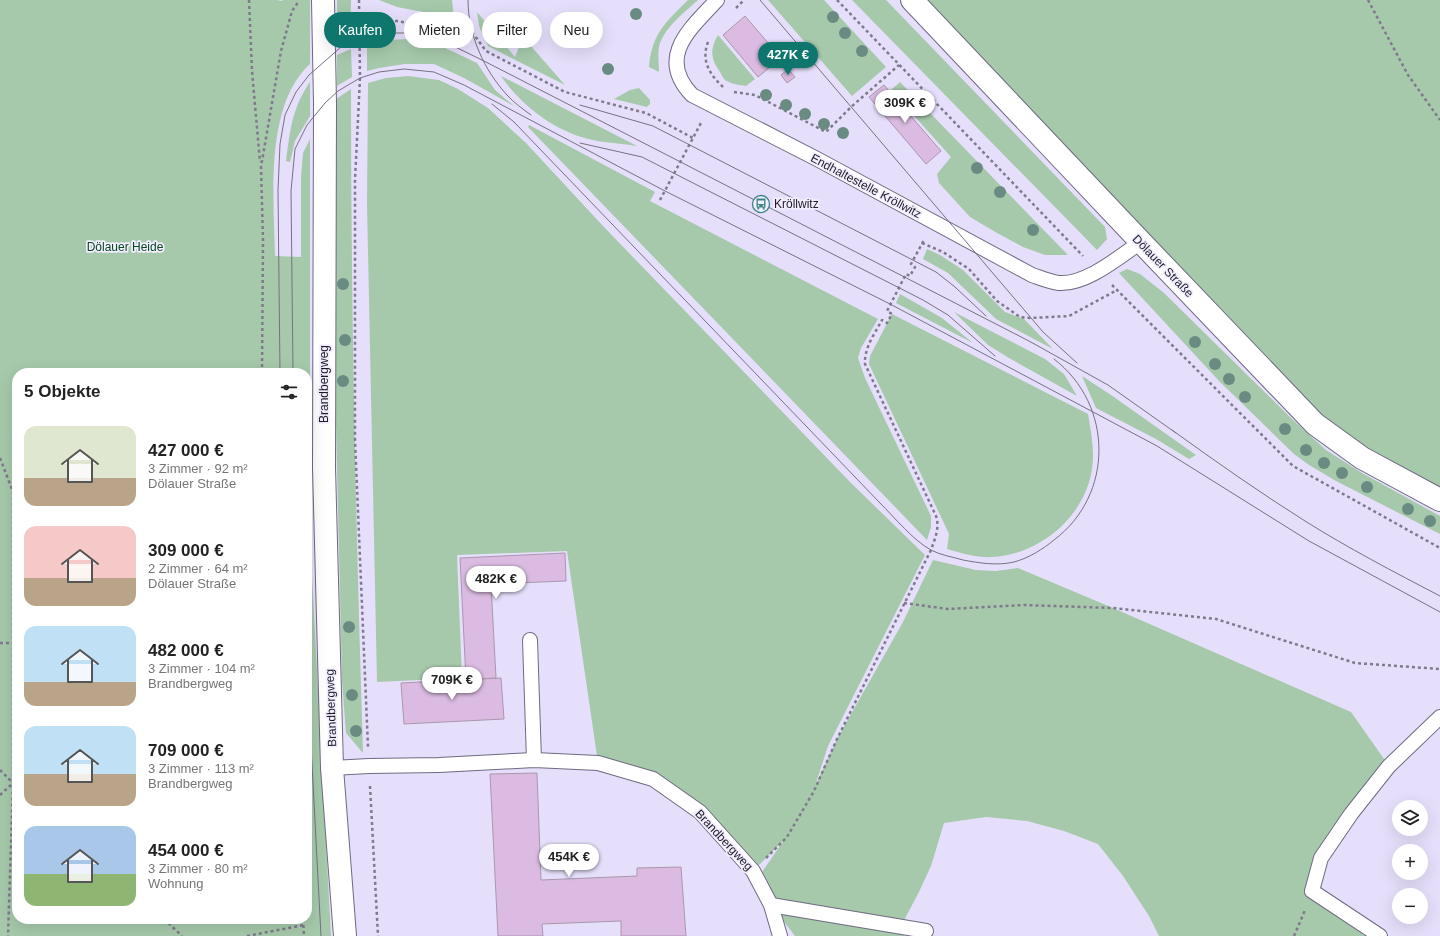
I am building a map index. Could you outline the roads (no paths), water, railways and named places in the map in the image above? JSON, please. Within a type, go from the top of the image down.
[{"type":"main road","name":"Brandbergweg","points":[[323,0],[325,103],[324,468],[332,768],[345,936]]},
{"type":"main road","name":"Dölauer Straße","points":[[912,0],[1140,242],[1315,424],[1362,458],[1440,500]]},
{"type":"lane","name":"Endhaltestelle Kröllwitz","points":[[717,0],[691,28],[681,44],[676,63],[678,76],[692,95],[817,159],[1032,275],[1051,282],[1060,283],[1073,281],[1098,271],[1140,242]]},
{"type":"lane","points":[[530,640],[534,760]]},
{"type":"lane","points":[[1380,936],[1312,891],[1321,858],[1351,814],[1389,766],[1440,717]]},
{"type":"lane","name":"Brandbergweg","points":[[332,768],[439,765],[534,760],[598,763],[653,779],[700,812],[753,871],[771,905],[780,936]]},
{"type":"lane","points":[[771,905],[926,931]]},
{"type":"tram line","points":[[468,0],[474,39],[491,75],[507,95],[531,115]]},
{"type":"tram line","points":[[760,0],[1043,332],[1077,363]]},
{"type":"tram line","points":[[280,368],[278,190],[280,144],[285,115],[296,92],[309,75],[341,47],[384,33],[407,33],[441,40],[484,61],[1029,341],[1108,385],[1176,433]]},
{"type":"tram line","points":[[293,368],[291,191],[295,149],[307,125],[325,103],[338,91],[360,78],[379,72],[404,69],[434,72],[464,85],[665,191],[890,304],[1157,446],[1309,541],[1440,612]]},
{"type":"tram line","points":[[492,104],[514,122],[904,528],[918,541],[935,552],[963,560],[982,563],[1002,564],[1020,560],[1036,553],[1054,540],[1074,521],[1088,499],[1096,475],[1099,450],[1096,425],[1088,400],[1074,378],[1054,359]]},
{"type":"tram line","points":[[580,105],[653,126],[936,272],[955,287],[986,316]]},
{"type":"tram line","points":[[580,143],[642,157],[923,300],[948,315],[995,356]]},
{"type":"tram line","points":[[1172,430],[1237,476],[1321,531],[1388,569],[1440,596]]},
{"type":"tram line","points":[[312,764],[321,936]]},
{"type":"place","name":"Kröllwitz","points":[[761,204]]},
{"type":"park label","name":"Dölauer Heide","points":[[125,247]]}]
